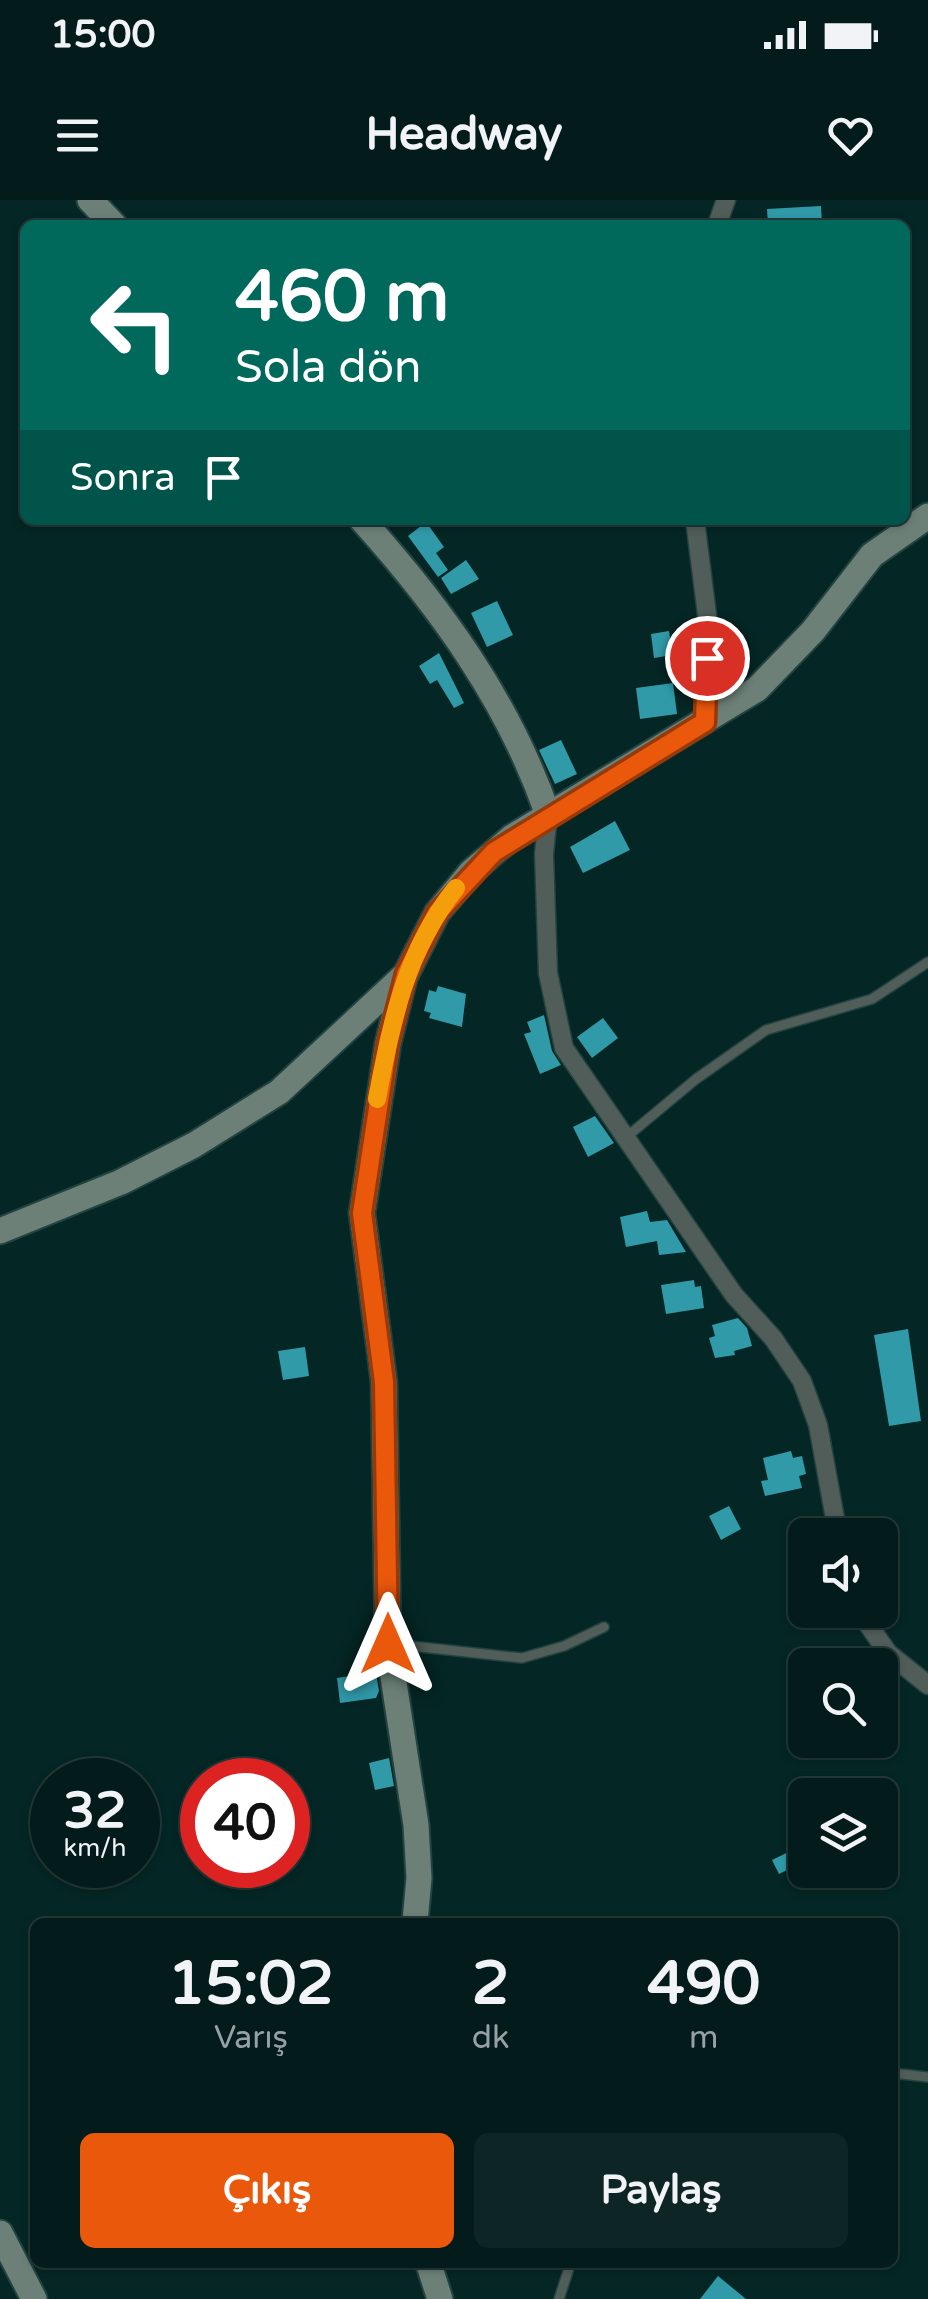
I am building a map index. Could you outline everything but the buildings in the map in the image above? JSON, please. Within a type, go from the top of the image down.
[{"type":"street","points":[[90,200],[109,220]]},
{"type":"street","points":[[415,1918],[419,1878],[416,1825],[388,1644],[384,1382],[362,1213],[388,1043],[406,974],[426,932],[454,891],[494,852],[548,815],[705,722],[777,672],[872,555],[928,516]]},
{"type":"street","points":[[366,525],[466,650],[529,763],[548,815],[544,854],[548,973],[557,1031],[581,1077],[624,1139],[734,1295],[773,1338],[802,1381],[818,1425],[835,1518]]},
{"type":"street","points":[[697,525],[707,614],[705,722]]},
{"type":"street","points":[[0,1230],[120,1182],[248,1113],[279,1092],[406,974]]},
{"type":"street","points":[[871,1628],[888,1653],[928,1686]]},
{"type":"street","points":[[0,2232],[34,2299]]},
{"type":"street","points":[[430,2268],[440,2299]]},
{"type":"lane","points":[[624,1139],[696,1079],[766,1030],[872,999],[928,962]]},
{"type":"lane","points":[[388,1644],[522,1658],[564,1646],[604,1627]]},
{"type":"lane","points":[[898,2074],[928,2077]]},
{"type":"lane","points":[[560,2299],[569,2268]]},
{"type":"slow traffic","points":[[377,1099],[406,974],[437,913],[456,888]]},
{"type":"route","points":[[388,1644],[384,1382],[362,1213],[363,1182],[388,1043],[406,974],[437,913],[471,872],[494,852],[658,747],[705,722],[707,658]]}]
